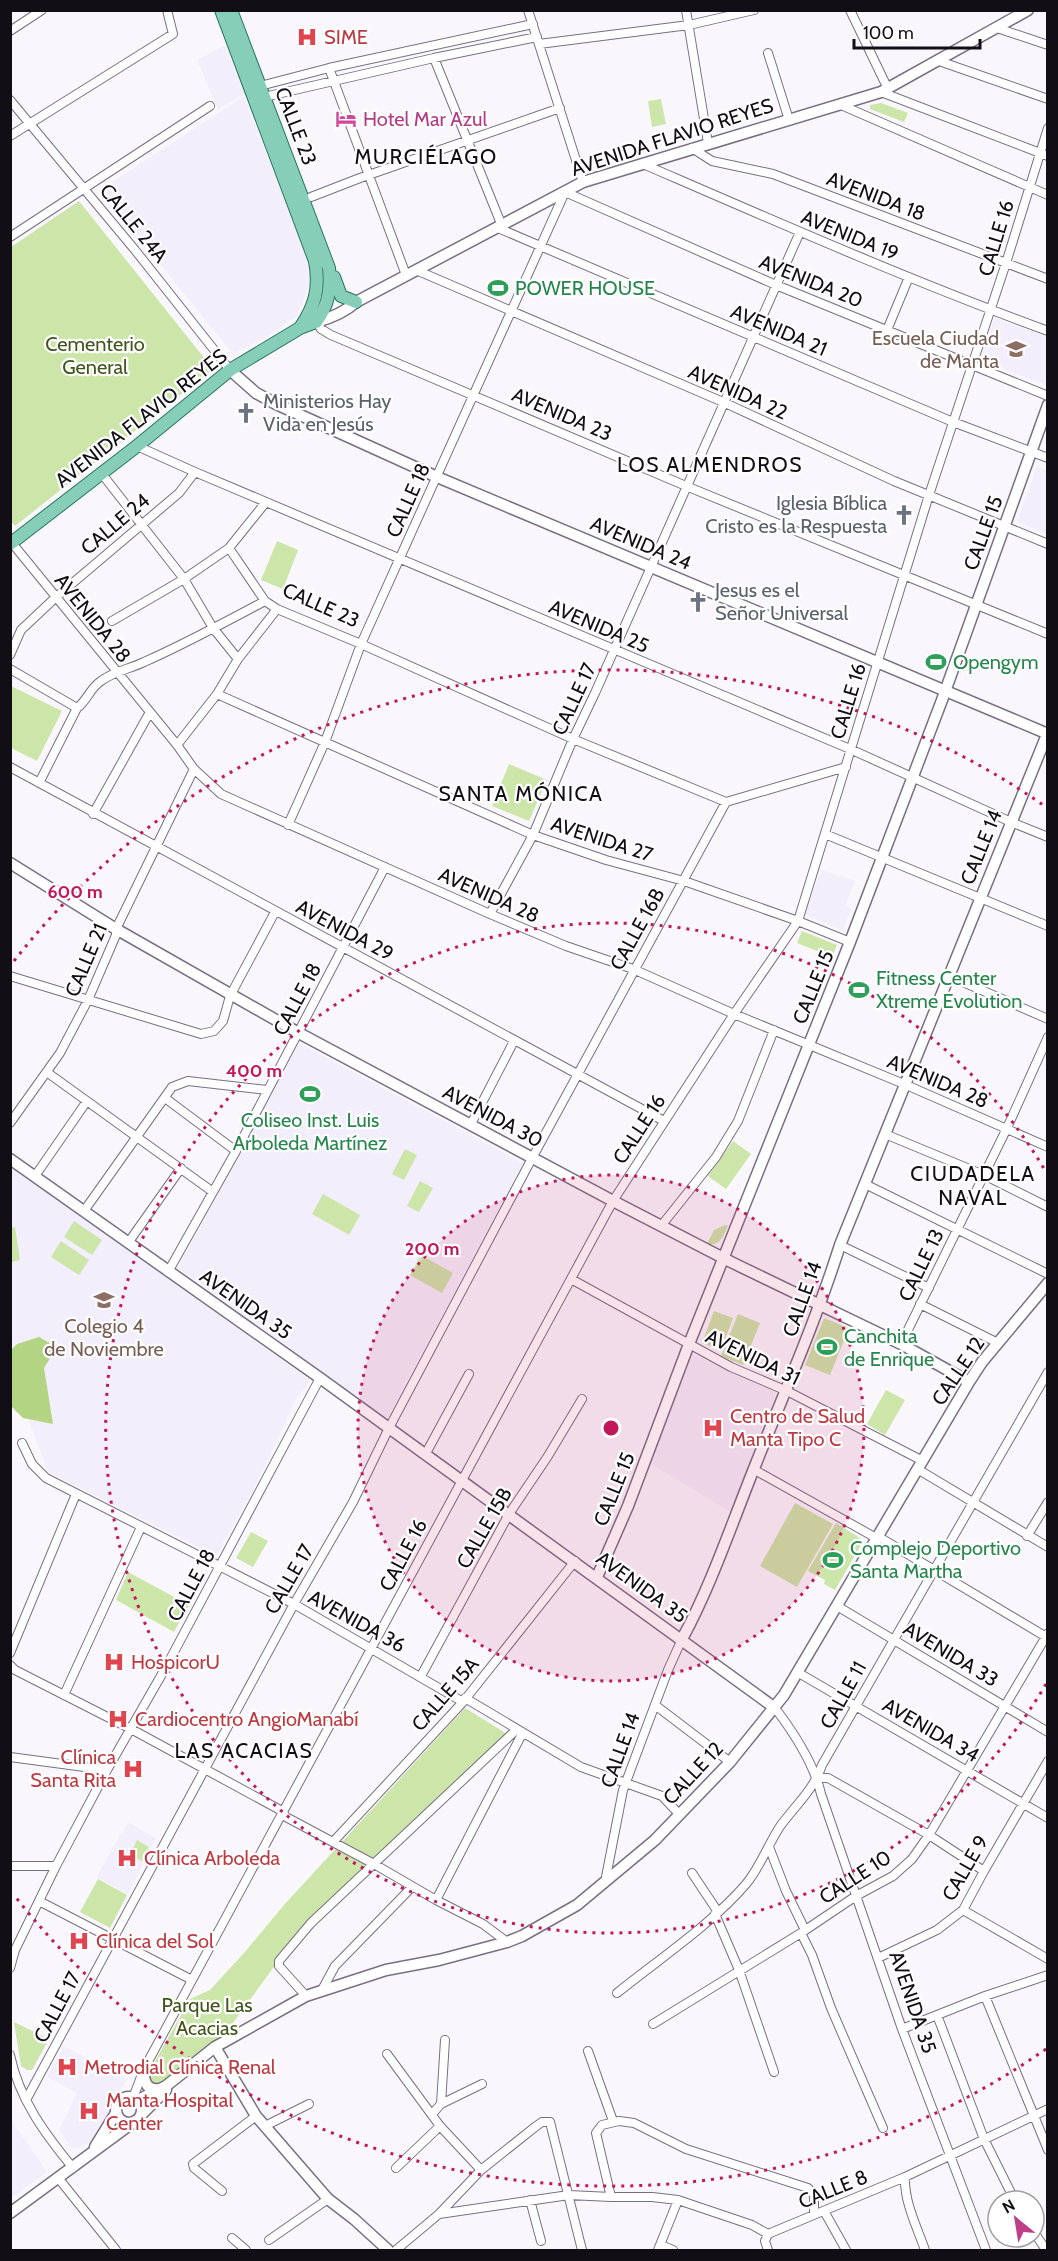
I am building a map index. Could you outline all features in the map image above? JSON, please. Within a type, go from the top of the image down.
[{"type":"main road","name":"CALLE 23","points":[[220,10],[315,261],[318,287],[314,304]]},
{"type":"main road","name":"CALLE 23","points":[[231,10],[329,268],[331,287],[329,296],[316,322]]},
{"type":"main road","points":[[329,268],[341,296],[356,302]]},
{"type":"main road","name":"AVENIDA FLAVIO REYES","points":[[300,328],[314,304]]},
{"type":"main road","name":"AVENIDA FLAVIO REYES","points":[[12,540],[102,474],[230,370],[300,328],[316,322]]},
{"type":"street","points":[[10,32],[42,10]]},
{"type":"street","points":[[10,136],[173,34],[167,10]]},
{"type":"street","points":[[528,10],[584,182]]},
{"type":"street","points":[[686,10],[708,143]]},
{"type":"street","points":[[262,92],[333,81],[434,58],[538,40],[688,25],[754,10]]},
{"type":"street","points":[[850,10],[884,91],[1043,155]]},
{"type":"street","name":"AVENIDA FLAVIO REYES","points":[[316,322],[348,309],[356,302],[411,272],[584,182],[884,91],[1028,10]]},
{"type":"street","points":[[262,92],[329,68],[533,24]]},
{"type":"street","points":[[997,28],[1047,45]]},
{"type":"street","points":[[768,53],[789,120]]},
{"type":"street","points":[[434,58],[500,227]]},
{"type":"street","points":[[939,61],[1047,99]]},
{"type":"street","points":[[329,68],[369,176],[411,272]]},
{"type":"street","name":"CALLE 24A","points":[[10,99],[230,370]]},
{"type":"street","points":[[841,105],[1047,195]]},
{"type":"street","points":[[10,237],[210,106]]},
{"type":"street","points":[[311,197],[560,108]]},
{"type":"street","name":"CALLE 16","points":[[135,2099],[144,2069],[613,1201],[734,1014],[798,921],[928,495],[1006,263],[1029,186],[1043,155],[1047,128]]},
{"type":"street","name":"AVENIDA 18","points":[[692,148],[712,160],[773,174],[1047,279]]},
{"type":"street","name":"AVENIDA 19","points":[[642,163],[800,232],[1047,331]]},
{"type":"street","name":"CALLE 18","points":[[288,825],[325,742],[361,644],[565,192]]},
{"type":"street","name":"AVENIDA 20","points":[[565,192],[776,285],[1047,396]]},
{"type":"street","name":"AVENIDA 21","points":[[500,227],[953,422],[1047,458]]},
{"type":"street","name":"CALLE 17","points":[[490,914],[533,835],[573,739],[800,232]]},
{"type":"street","name":"AVENIDA 22","points":[[411,272],[510,311],[723,402],[928,495],[1047,544]]},
{"type":"street","points":[[887,330],[909,277]]},
{"type":"street","points":[[314,304],[316,322]]},
{"type":"street","name":"AVENIDA 23","points":[[316,322],[323,331],[331,335],[686,486],[1047,634]]},
{"type":"street","name":"AVENIDA 24","points":[[230,370],[256,393],[276,404],[436,477],[1047,733]]},
{"type":"street","name":"CALLE 15","points":[[597,1577],[628,1506],[689,1344],[850,942],[945,692],[1047,405]]},
{"type":"street","name":"AVENIDA 25","points":[[137,446],[850,749],[1047,837]]},
{"type":"street","name":"CALLE 24","points":[[10,655],[21,630],[141,523],[179,493],[195,472]]},
{"type":"street","points":[[102,474],[184,579],[213,628],[238,659]]},
{"type":"street","points":[[112,621],[184,579],[229,548],[266,502]]},
{"type":"street","name":"AVENIDA 28","points":[[12,540],[55,598],[177,745],[194,769],[221,794],[490,914],[566,946],[633,969],[1047,1147]]},
{"type":"street","points":[[229,548],[265,601]]},
{"type":"street","name":"CALLE 23","points":[[39,783],[76,708],[84,703],[94,687],[116,672],[144,663],[265,601],[277,609],[573,739]]},
{"type":"street","points":[[177,745],[218,694],[238,659],[277,609]]},
{"type":"street","points":[[10,669],[76,708]]},
{"type":"street","name":"AVENIDA 27","points":[[218,694],[533,835],[606,860],[684,881],[850,942]]},
{"type":"street","points":[[93,814],[150,712]]},
{"type":"street","name":"CALLE 14","points":[[605,1883],[623,1790],[655,1705],[787,1391],[821,1305],[840,1245],[1047,733]]},
{"type":"street","points":[[573,739],[726,802],[846,767]]},
{"type":"street","name":"AVENIDA 29","points":[[10,767],[93,814],[664,1121]]},
{"type":"street","name":"CALLE 21","points":[[10,1123],[48,1072],[88,1000],[116,935],[116,929],[194,769]]},
{"type":"street","name":"CALLE 16B","points":[[578,1073],[726,802]]},
{"type":"street","points":[[825,834],[1047,926]]},
{"type":"street","name":"AVENIDA 30","points":[[10,864],[230,996],[613,1201],[901,1344],[969,1382]]},
{"type":"street","name":"CALLE 18","points":[[168,1272],[236,1151],[385,867]]},
{"type":"street","points":[[10,976],[201,1034],[214,1030],[223,1021],[230,996],[275,912]]},
{"type":"street","points":[[949,976],[1047,1019]]},
{"type":"street","points":[[661,1226],[716,1157],[738,1121],[774,1030]]},
{"type":"street","name":"CALLE 13","points":[[901,1344],[1007,1128],[1047,1037]]},
{"type":"street","points":[[471,1124],[514,1041]]},
{"type":"street","points":[[48,1072],[213,1192]]},
{"type":"street","name":"CALLE 17","points":[[26,2100],[294,1604],[353,1502],[389,1428],[578,1073]]},
{"type":"street","points":[[84,1210],[172,1087],[188,1081],[267,1090]]},
{"type":"street","points":[[165,1098],[236,1151]]},
{"type":"street","points":[[35,1176],[87,1101]]},
{"type":"street","points":[[885,1134],[984,1175],[1047,1207]]},
{"type":"street","name":"AVENIDA 35","points":[[10,1159],[597,1577],[774,1708],[789,1726],[817,1779],[902,2029],[986,2250]]},
{"type":"street","points":[[128,1243],[181,1168]]},
{"type":"street","points":[[865,1184],[1047,1274]]},
{"type":"street","points":[[840,1245],[929,1288]]},
{"type":"street","name":"AVENIDA 31","points":[[571,1279],[731,1366],[787,1391],[921,1465],[1047,1547]]},
{"type":"street","name":"CALLE 12","points":[[135,2099],[160,2089],[215,2048],[306,1996],[386,1970],[507,1942],[577,1905],[655,1840],[729,1762],[774,1708],[879,1538],[969,1382],[998,1343],[1046,1290]]},
{"type":"street","points":[[920,1304],[998,1343]]},
{"type":"street","name":"CALLE 11","points":[[617,1993],[717,1913],[748,1881],[786,1819],[817,1779],[822,1765],[893,1638],[934,1571],[1047,1372]]},
{"type":"street","points":[[425,1455],[469,1374]]},
{"type":"street","name":"CALLE 18","points":[[10,1968],[15,1950],[56,1866],[320,1378]]},
{"type":"street","name":"CALLE 15B","points":[[421,1676],[508,1514],[548,1456],[582,1399]]},
{"type":"street","name":"AVENIDA 36","points":[[22,1443],[38,1472],[76,1494],[294,1604],[581,1767],[662,1796],[680,1815]]},
{"type":"street","points":[[753,1469],[879,1538],[1047,1636]]},
{"type":"street","points":[[10,1653],[76,1494]]},
{"type":"street","points":[[1028,1536],[1047,1502]]},
{"type":"street","points":[[64,1695],[141,1527]]},
{"type":"street","name":"CALLE 15A","points":[[333,1842],[464,1700],[574,1561]]},
{"type":"street","name":"AVENIDA 33","points":[[837,1606],[1047,1732]]},
{"type":"street","name":"CALLE 10","points":[[653,2024],[856,1896],[893,1876],[912,1859],[929,1835],[966,1769],[1047,1636]]},
{"type":"street","points":[[10,1665],[15,1670],[131,1729],[282,1811],[286,1817],[483,1924],[507,1942]]},
{"type":"street","name":"AVENIDA 34","points":[[797,1672],[1047,1818]]},
{"type":"street","points":[[655,1705],[729,1762]]},
{"type":"street","points":[[306,1996],[279,1966],[279,1960],[311,1923],[519,1732]]},
{"type":"street","points":[[436,1900],[519,1732]]},
{"type":"street","points":[[10,1757],[107,1770]]},
{"type":"street","name":"CALLE 9","points":[[878,1958],[938,1930],[963,1910],[1047,1761]]},
{"type":"street","points":[[817,1779],[828,1778],[929,1835],[984,1871]]},
{"type":"street","points":[[769,1847],[813,1955],[831,2008],[883,2128]]},
{"type":"street","points":[[10,1866],[56,1866]]},
{"type":"street","points":[[692,1873],[717,1913],[774,2072]]},
{"type":"street","points":[[322,1990],[335,1965],[412,1887]]},
{"type":"street","points":[[39,1902],[192,1980]]},
{"type":"street","points":[[963,1910],[1046,1958],[1047,1970]]},
{"type":"street","points":[[902,2029],[985,1996],[1047,1975]]},
{"type":"street","points":[[985,1996],[1047,2150]]},
{"type":"street","points":[[937,2015],[984,2139],[1009,2189]]},
{"type":"street","points":[[441,2104],[445,2040]]},
{"type":"street","points":[[215,2048],[256,2116],[328,2199],[388,2250]]},
{"type":"street","points":[[588,2051],[613,2121]]},
{"type":"street","points":[[387,2054],[440,2126],[481,2170]]},
{"type":"street","points":[[10,2055],[26,2100],[43,2132],[73,2168]]},
{"type":"street","points":[[144,2069],[146,2085],[152,2089],[160,2089]]},
{"type":"street","name":"CALLE 12","points":[[10,2213],[59,2179],[137,2119],[183,2073]]},
{"type":"street","points":[[432,2114],[441,2104],[482,2084]]},
{"type":"street","points":[[126,2097],[135,2099],[142,2110],[137,2119],[124,2122],[116,2113],[119,2101],[126,2097]]},
{"type":"street","points":[[265,2126],[309,2104]]},
{"type":"street","name":"CALLE 8","points":[[768,2234],[905,2177],[1047,2109]]},
{"type":"street","name":"CALLE 12","points":[[92,2153],[116,2113]]},
{"type":"street","points":[[222,2191],[194,2168],[193,2164],[256,2116]]},
{"type":"street","points":[[611,2198],[596,2133],[600,2126],[613,2121],[634,2123],[686,2149],[808,2188],[814,2195],[814,2214]]},
{"type":"street","points":[[396,2250],[439,2214],[481,2170],[542,2122],[550,2122],[582,2250]]},
{"type":"street","points":[[396,2168],[440,2126]]},
{"type":"street","points":[[905,2177],[904,2190],[925,2250]]},
{"type":"street","points":[[59,2179],[116,2250]]},
{"type":"street","points":[[439,2214],[569,2195],[611,2198],[652,2197],[678,2200],[752,2225],[768,2234],[765,2241],[768,2250]]},
{"type":"street","points":[[269,2240],[328,2199]]},
{"type":"street","points":[[530,2200],[541,2241]]},
{"type":"street","points":[[673,2250],[659,2248],[678,2200]]},
{"type":"street","points":[[824,2211],[846,2250]]},
{"type":"street","points":[[232,2238],[246,2250]]},
{"type":"shaded area","points":[[225,45],[245,94],[218,109],[197,60]]},
{"type":"shaded area","points":[[244,96],[312,275],[297,316],[268,336],[233,354],[100,190]]},
{"type":"shaded area","name":"Escuela Ciudad de Manta","points":[[995,318],[1047,337],[1047,385],[979,360]]},
{"type":"shaded area","points":[[1037,467],[1047,471],[1047,534],[1017,521]]},
{"type":"shaded area","points":[[821,870],[855,881],[845,906],[851,909],[843,930],[805,915]]},
{"type":"shaded area","points":[[299,1043],[523,1163],[387,1418],[178,1268]]},
{"type":"shaded area","name":"Colegio 4 de Noviembre","points":[[11,1166],[311,1381],[296,1399],[259,1479],[216,1556],[48,1472],[11,1372]]},
{"type":"shaded area","name":"Centro de Salud Manta Tipo C","points":[[693,1354],[776,1393],[731,1512],[650,1463]]},
{"type":"shaded area","name":"Clínica Arboleda","points":[[128,1822],[156,1838],[128,1894],[96,1877]]},
{"type":"shaded area","name":"Manta Hospital Center","points":[[64,2046],[127,2079],[100,2129],[90,2142],[76,2149],[70,2146],[59,2130],[77,2093],[47,2077]]},
{"type":"shaded area","points":[[10,2118],[47,2172],[11,2198],[10,2198]]},
{"type":"green space","points":[[661,99],[666,124],[652,127],[648,101]]},
{"type":"green space","points":[[881,103],[908,113],[904,122],[870,109],[870,105]]},
{"type":"green space","name":"Cementerio General","points":[[79,201],[213,369],[15,526],[10,520],[11,247]]},
{"type":"green space","points":[[277,541],[298,550],[283,589],[261,580]]},
{"type":"green space","points":[[11,686],[62,711],[37,761],[11,748]]},
{"type":"green space","points":[[509,764],[547,780],[529,821],[492,806]]},
{"type":"green space","points":[[802,931],[837,945],[832,957],[797,943]]},
{"type":"green space","points":[[733,1141],[751,1154],[726,1189],[708,1176]]},
{"type":"green space","points":[[405,1149],[417,1155],[404,1180],[392,1174]]},
{"type":"green space","points":[[420,1181],[433,1188],[419,1212],[407,1206]]},
{"type":"green space","points":[[323,1194],[360,1215],[349,1235],[312,1214]]},
{"type":"green space","points":[[74,1221],[102,1240],[92,1255],[64,1237]]},
{"type":"green space","points":[[728,1226],[720,1240],[715,1244],[707,1244],[714,1230]]},
{"type":"green space","points":[[15,1227],[20,1260],[11,1262],[11,1228]]},
{"type":"green space","points":[[61,1241],[89,1260],[79,1275],[51,1257]]},
{"type":"green space","points":[[421,1255],[453,1273],[442,1293],[410,1275]]},
{"type":"green space","points":[[714,1311],[733,1318],[721,1350],[702,1343]]},
{"type":"green space","points":[[738,1314],[760,1323],[743,1365],[721,1356]]},
{"type":"green space","name":"Canchita de Enrique","points":[[824,1318],[849,1328],[830,1375],[805,1365]]},
{"type":"green space","points":[[39,1337],[57,1347],[44,1368],[53,1424],[23,1418],[11,1406],[11,1350],[17,1344]]},
{"type":"green space","points":[[886,1390],[905,1400],[885,1435],[867,1424]]},
{"type":"green space","points":[[795,1503],[833,1524],[797,1587],[760,1566]]},
{"type":"green space","name":"Complejo Deportivo Santa Martha","points":[[836,1523],[860,1538],[861,1545],[835,1590],[824,1584],[825,1580],[808,1571]]},
{"type":"green space","points":[[251,1532],[268,1541],[253,1567],[236,1558]]},
{"type":"green space","points":[[128,1572],[189,1605],[174,1632],[116,1600]]},
{"type":"green space","name":"Parque Las Acacias","points":[[465,1708],[507,1734],[309,1919],[227,2031],[159,2084],[151,2081],[149,2072],[190,1999],[210,1990],[284,1905]]},
{"type":"green space","points":[[137,1840],[149,1847],[142,1861],[130,1855]]},
{"type":"green space","points":[[98,1879],[127,1895],[110,1928],[80,1912]]},
{"type":"green space","points":[[14,2022],[49,2039],[32,2070],[21,2066]]},
{"type":"place","name":"SIME","points":[[307,37]]},
{"type":"place","name":"Hotel Mar Azul","points":[[346,119]]},
{"type":"place","name":"POWER HOUSE","points":[[498,288]]},
{"type":"place","name":"Escuela Ciudad de Manta","points":[[1016,349]]},
{"type":"place","name":"Ministerios Hay Vida en Jesús","points":[[246,413]]},
{"type":"place","name":"Iglesia Bíblica Cristo es la Respuesta","points":[[904,515]]},
{"type":"place","name":"Jesus es el Señor Universal","points":[[698,602]]},
{"type":"place","name":"Opengym","points":[[936,662]]},
{"type":"place","name":"Fitness Center Xtreme Evolution","points":[[859,990]]},
{"type":"place","name":"Coliseo Inst. Luis Arboleda Martínez","points":[[310,1094]]},
{"type":"place","name":"Colegio 4 de Noviembre","points":[[104,1300]]},
{"type":"place","name":"Canchita de Enrique","points":[[827,1347]]},
{"type":"place","name":"Centro de Salud Manta Tipo C","points":[[713,1428]]},
{"type":"place","name":"Complejo Deportivo Santa Martha","points":[[833,1560]]},
{"type":"place","name":"HospicorU","points":[[114,1662]]},
{"type":"place","name":"Cardiocentro AngioManabí","points":[[118,1719]]},
{"type":"place","name":"Clínica Santa Rita","points":[[133,1769]]},
{"type":"place","name":"Clínica Arboleda","points":[[127,1858]]},
{"type":"place","name":"Clínica del Sol","points":[[79,1941]]},
{"type":"place","name":"Metrodial Clínica Renal","points":[[67,2067]]},
{"type":"place","name":"Manta Hospital Center","points":[[89,2111]]},
{"type":"district","name":"MURCIÉLAGO","points":[[426,157]]},
{"type":"district","name":"LOS ALMENDROS","points":[[710,465]]},
{"type":"district","name":"SANTA MÓNICA","points":[[521,794]]},
{"type":"district","name":"CIUDADELA NAVAL","points":[[973,1186]]},
{"type":"district","name":"LAS ACACIAS","points":[[244,1751]]}]
